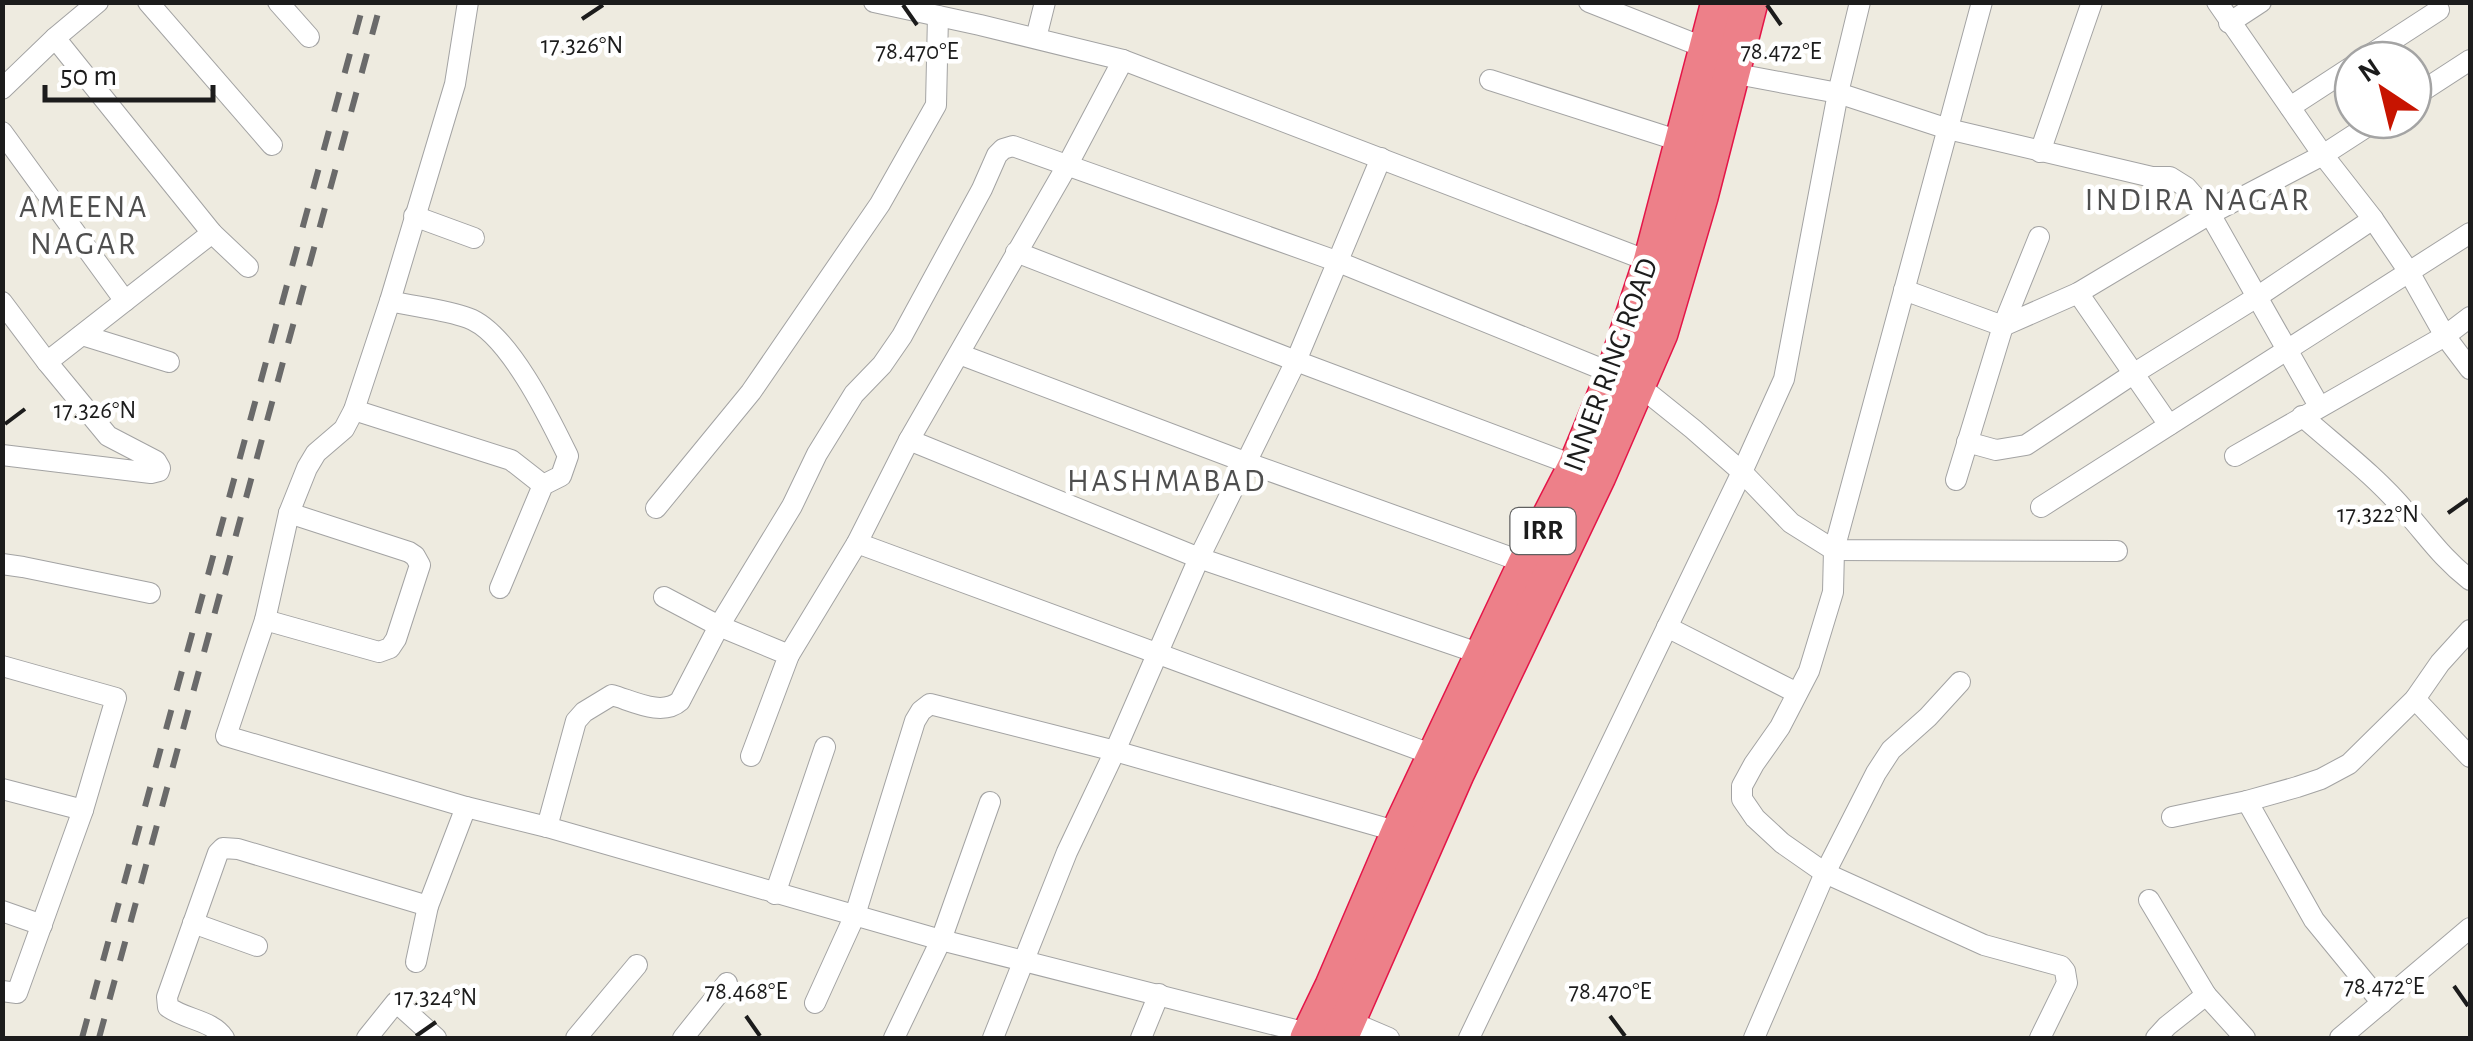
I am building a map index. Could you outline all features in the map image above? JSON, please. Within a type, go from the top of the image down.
[{"type":"highway","name":"INNER RING ROAD","points":[[1327,1034],[1399,832],[1526,563],[1625,379],[1660,333],[1695,214],[1720,2]]},
{"type":"highway","name":"INNER RING ROAD","points":[[1327,1034],[1598,476],[1683,142],[1714,63],[1750,2]]},
{"type":"street","points":[[2,89],[98,2]]},
{"type":"street","points":[[148,2],[272,145]]},
{"type":"street","points":[[278,2],[309,38]]},
{"type":"street","points":[[468,2],[454,84],[390,302],[354,410],[344,428],[316,453],[289,514],[265,620],[226,736],[1024,962],[1327,1034],[1389,1038]]},
{"type":"street","points":[[874,2],[1123,60],[1651,262]]},
{"type":"street","points":[[1036,38],[1044,2]]},
{"type":"street","points":[[1589,2],[1714,63],[1838,94],[1948,129],[2170,178],[2186,187],[2210,214],[2288,350],[2311,411],[2406,511],[2447,561],[2470,580]]},
{"type":"street","points":[[1469,1038],[1784,379],[1838,94],[1860,2]]},
{"type":"street","points":[[1982,2],[1834,550],[1833,592],[1809,670],[1742,786],[1742,799],[1769,831],[1824,873],[1984,945],[2061,966],[2067,983],[2040,1038]]},
{"type":"street","points":[[2040,152],[2092,2]]},
{"type":"street","points":[[2217,2],[2322,155],[2409,272],[2444,336],[2470,369]]},
{"type":"street","points":[[2229,23],[2260,2]]},
{"type":"street","points":[[2393,40],[2439,10]]},
{"type":"street","points":[[656,508],[751,392],[880,204],[936,105],[938,16]]},
{"type":"street","points":[[55,38],[212,234],[248,267]]},
{"type":"street","points":[[751,756],[789,655],[857,543],[909,440],[1068,164],[1123,60]]},
{"type":"street","points":[[2433,84],[2470,60]]},
{"type":"street","points":[[2290,107],[2333,79]]},
{"type":"street","points":[[1490,80],[1683,142]]},
{"type":"street","points":[[2,132],[126,301]]},
{"type":"street","points":[[1904,290],[2003,326],[2078,293],[2210,214],[2346,140]]},
{"type":"street","points":[[546,827],[576,722],[584,712],[612,694],[661,709],[680,701],[792,506],[817,454],[854,394],[882,365],[902,336],[997,156],[1012,146],[1336,262],[1625,379],[1693,429],[1791,523],[1834,550],[2117,551]]},
{"type":"street","points":[[994,1038],[1067,852],[1199,558],[1296,361],[1381,158]]},
{"type":"street","points":[[414,216],[474,238]]},
{"type":"street","points":[[1967,442],[1996,450],[2026,445],[2372,219]]},
{"type":"street","points":[[2041,507],[2470,233]]},
{"type":"street","points":[[47,362],[212,234]]},
{"type":"street","points":[[1956,480],[2003,326],[2039,238]]},
{"type":"street","points":[[1016,252],[1576,466]]},
{"type":"street","points":[[2078,293],[2170,425]]},
{"type":"street","points":[[2,302],[108,436],[156,461],[159,471],[2,454]]},
{"type":"street","points":[[390,302],[468,318],[483,326],[537,394],[568,456],[561,476],[544,485],[500,588]]},
{"type":"street","points":[[2235,456],[2444,336],[2470,317]]},
{"type":"street","points":[[82,335],[168,362]]},
{"type":"street","points":[[959,354],[1526,563]]},
{"type":"street","points":[[354,410],[512,460],[544,485]]},
{"type":"street","points":[[909,440],[1199,558],[1484,655]]},
{"type":"street","points":[[265,620],[379,652],[390,648],[396,639],[420,565],[409,552],[289,514]]},
{"type":"street","points":[[857,543],[1436,756]]},
{"type":"street","points":[[2,564],[150,593]]},
{"type":"street","points":[[664,597],[789,655]]},
{"type":"street","points":[[1667,627],[1797,693]]},
{"type":"street","points":[[2172,817],[2247,802],[2320,779],[2349,764],[2414,700],[2470,630]]},
{"type":"street","points":[[2,666],[116,698],[82,810],[18,993],[2,991]]},
{"type":"street","points":[[1754,1038],[1824,873],[1891,750],[1960,682]]},
{"type":"street","points":[[2414,700],[2470,757]]},
{"type":"street","points":[[816,1004],[855,915],[915,721],[925,706],[935,704],[1115,751],[1399,832]]},
{"type":"street","points":[[776,894],[825,747]]},
{"type":"street","points":[[2,789],[82,810]]},
{"type":"street","points":[[894,1038],[942,940],[990,802]]},
{"type":"street","points":[[2247,802],[2314,920],[2382,1003]]},
{"type":"street","points":[[416,962],[428,906],[466,807]]},
{"type":"street","points":[[224,1038],[206,1023],[180,1016],[168,1008],[168,997],[193,923],[223,848],[238,849],[428,906]]},
{"type":"street","points":[[2148,900],[2206,996],[2245,1038]]},
{"type":"street","points":[[2,911],[42,925]]},
{"type":"street","points":[[193,923],[257,946]]},
{"type":"street","points":[[2340,1038],[2470,928]]},
{"type":"street","points":[[576,1038],[637,965]]},
{"type":"street","points":[[684,1038],[727,983]]},
{"type":"street","points":[[1141,1038],[1159,994]]},
{"type":"street","points":[[2156,1038],[2206,996]]},
{"type":"street","points":[[368,1038],[396,1002],[436,1038]]},
{"type":"railway","points":[[82,1038],[364,2]]},
{"type":"railway","points":[[99,1038],[381,2]]},
{"type":"district","name":"INDIRA NAGAR","points":[[2198,200]]},
{"type":"district","name":"AMEENA NAGAR","points":[[84,226]]},
{"type":"district","name":"HASHMABAD","points":[[1167,481]]}]
